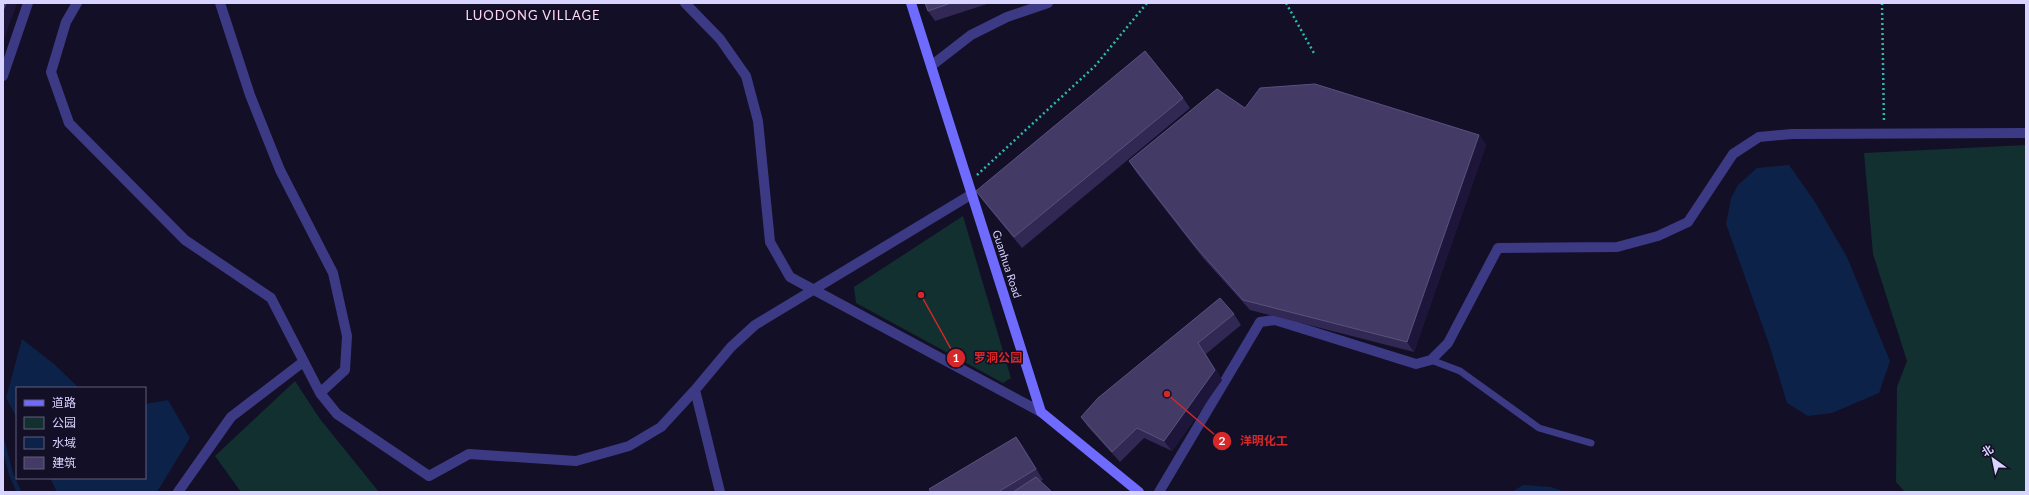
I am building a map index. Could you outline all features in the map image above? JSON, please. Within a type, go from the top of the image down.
[{"type":"main road","name":"Guanhua Road","points":[[910,3],[1041,412]]},
{"type":"main road","points":[[1041,412],[1139,492]]},
{"type":"street","points":[[3,76],[28,3]]},
{"type":"street","points":[[77,3],[66,22],[51,72],[69,123],[185,240],[271,298],[320,393],[337,414],[429,476],[469,454],[576,461],[629,446],[661,427],[695,390],[731,347],[755,325],[972,194]]},
{"type":"street","points":[[220,3],[250,95],[280,170],[333,273],[348,336],[345,370],[320,393]]},
{"type":"street","points":[[685,3],[720,39],[746,76],[758,121],[770,242],[790,277],[1041,412]]},
{"type":"street","points":[[931,66],[971,35],[1007,17],[1048,3]]},
{"type":"street","points":[[1159,492],[1260,322],[1275,320],[1416,364],[1431,360],[1448,343],[1498,248],[1617,248],[1658,236],[1688,222],[1733,154],[1759,137],[1792,134],[2026,133]]},
{"type":"street","points":[[178,492],[231,417],[304,362]]},
{"type":"street","points":[[695,390],[720,492]]},
{"type":"lane","points":[[1431,360],[1460,371],[1539,428],[1590,444]]},
{"type":"path","points":[[968,184],[1095,66],[1147,3]]},
{"type":"path","points":[[1286,3],[1315,55]]},
{"type":"path","points":[[1882,3],[1884,134]]},
{"type":"green space","points":[[2026,145],[2026,492],[1905,492],[1896,482],[1897,387],[1907,361],[1873,254],[1864,153]]},
{"type":"green space","points":[[963,216],[1011,378],[1003,383],[856,303],[854,287]]},
{"type":"green space","points":[[295,381],[320,419],[379,492],[241,492],[215,456]]},
{"type":"water","points":[[1789,165],[1815,202],[1847,257],[1890,361],[1879,393],[1832,413],[1808,416],[1787,403],[1769,344],[1726,224],[1731,198],[1738,185],[1757,168]]},
{"type":"water","points":[[22,339],[54,364],[78,387],[16,387],[16,416],[6,398]]},
{"type":"water","points":[[168,400],[190,438],[157,492],[57,492],[50,479],[146,479],[146,404]]},
{"type":"water","points":[[1523,485],[1551,487],[1565,492],[1512,492]]},
{"type":"building","points":[[3,3],[6,3],[3,11]]},
{"type":"building","points":[[925,3],[951,3],[928,11]]},
{"type":"building","points":[[1145,51],[1183,98],[1014,237],[976,191]]},
{"type":"building","points":[[1315,84],[1479,135],[1407,342],[1243,300],[1196,247],[1129,161],[1217,89],[1245,108],[1260,88]]},
{"type":"building","points":[[1220,298],[1234,314],[1198,343],[1215,370],[1164,441],[1137,428],[1112,452],[1081,417],[1098,398]]},
{"type":"building","points":[[1016,437],[1036,469],[998,492],[931,492],[929,489]]},
{"type":"building","points":[[1036,477],[1052,492],[1013,492]]},
{"type":"waterway","points":[[3,443],[11,474],[19,492]]},
{"type":"place","name":"罗洞公园","points":[[921,295]]},
{"type":"place","name":"洋明化工","points":[[1167,394]]},
{"type":"district","name":"LUODONG VILLAGE","points":[[533,15]]}]
